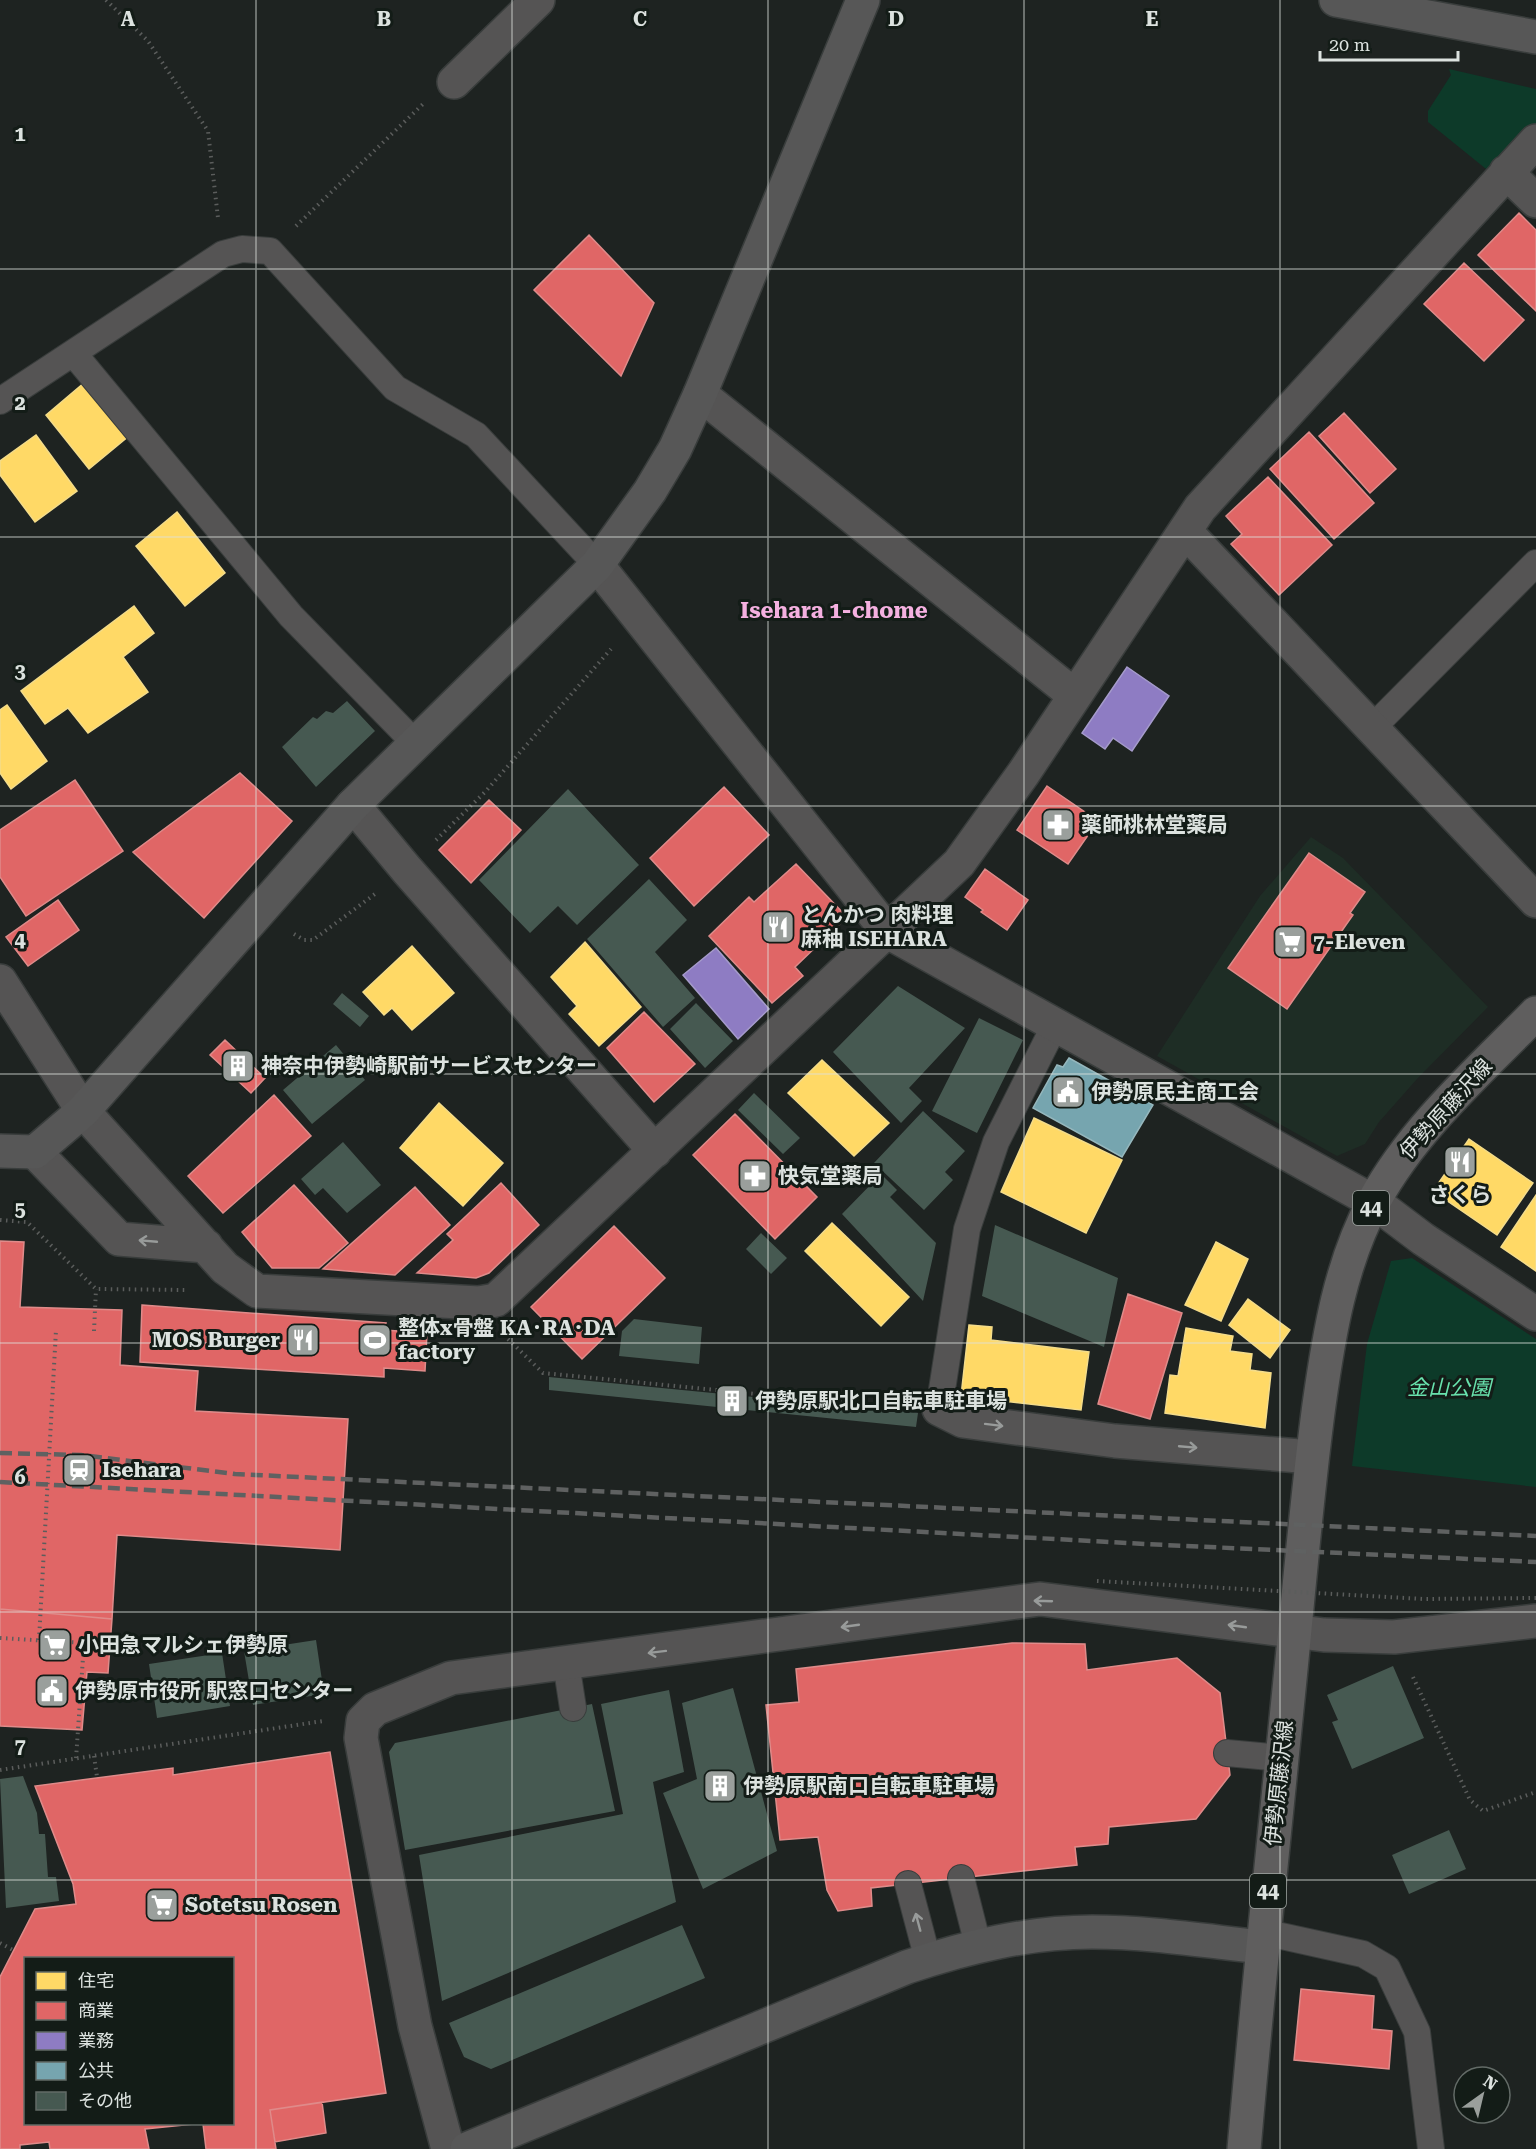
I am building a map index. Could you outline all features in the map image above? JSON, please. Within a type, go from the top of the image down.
[{"type":"main road","name":"伊勢原藤沢線","points":[[1312,1457],[1326,1356],[1341,1280],[1374,1202],[1397,1162],[1424,1128],[1536,1013]]},
{"type":"main road","name":"44","points":[[1295,1632],[1312,1457]]},
{"type":"main road","name":"伊勢原藤沢線","points":[[1244,2149],[1262,1940],[1295,1632]]},
{"type":"street","points":[[454,82],[538,0]]},
{"type":"street","points":[[0,1151],[34,1152],[83,1111],[353,805],[597,565],[670,457],[700,394],[863,0]]},
{"type":"street","points":[[1336,0],[1536,37]]},
{"type":"street","points":[[0,981],[83,1111],[225,1268],[256,1291],[471,1303],[496,1300],[959,863],[1186,532],[1200,508],[1536,141]]},
{"type":"street","points":[[1506,172],[1536,201]]},
{"type":"street","points":[[700,394],[1074,695]]},
{"type":"street","points":[[1186,532],[1536,901]]},
{"type":"street","points":[[597,565],[888,932],[1056,1023],[1374,1202],[1423,1239],[1536,1314]]},
{"type":"street","points":[[353,805],[407,870],[655,1151]]},
{"type":"street","points":[[34,1152],[118,1239],[206,1246]]},
{"type":"street","points":[[939,1409],[963,1421],[1115,1441],[1312,1457]]},
{"type":"street","points":[[448,2149],[415,2026],[361,1738],[369,1715],[451,1678],[1040,1599],[1295,1632],[1394,1636],[1536,1621]]},
{"type":"street","points":[[467,2149],[928,1960],[978,1945],[1042,1935],[1092,1932],[1262,1940]]},
{"type":"lane","points":[[0,401],[223,254],[242,249],[270,251],[395,388],[476,435],[597,565]]},
{"type":"lane","points":[[74,354],[291,615],[415,743]]},
{"type":"lane","points":[[1372,728],[1536,563]]},
{"type":"lane","points":[[939,1409],[967,1229],[996,1142],[1056,1023]]},
{"type":"lane","points":[[566,1663],[573,1708]]},
{"type":"lane","points":[[1227,1753],[1281,1758]]},
{"type":"lane","points":[[961,1878],[978,1945]]},
{"type":"lane","points":[[908,1884],[928,1960]]},
{"type":"lane","points":[[1262,1940],[1363,1954],[1387,1968],[1417,2032],[1431,2149]]},
{"type":"path","points":[[106,0],[148,40],[208,131],[223,254]]},
{"type":"path","points":[[270,251],[444,84],[454,82]]},
{"type":"path","points":[[263,909],[295,935],[304,940],[314,940],[407,870],[486,791],[615,644],[636,613]]},
{"type":"path","points":[[94,1331],[96,1289]]},
{"type":"path","points":[[471,1303],[543,1373],[917,1410],[939,1409]]},
{"type":"path","points":[[39,1640],[57,1330]]},
{"type":"path","points":[[1097,1581],[1424,1599],[1536,1599]]},
{"type":"path","points":[[1394,1636],[1470,1800],[1483,1811],[1536,1792]]},
{"type":"path","points":[[0,1638],[84,1643],[76,1759]]},
{"type":"path","points":[[0,1770],[369,1715]]},
{"type":"path","points":[[94,1756],[97,1777]]},
{"type":"path","points":[[0,1943],[13,1950]]},
{"type":"shaded area","points":[[1311,837],[1343,858],[1488,1007],[1417,1079],[1379,1122],[1365,1144],[1337,1156],[1157,1056],[1260,896]]},
{"type":"green space","points":[[1449,69],[1536,89],[1536,124],[1491,173],[1428,122],[1428,111],[1451,75]]},
{"type":"green space","name":"金山公園","points":[[1412,1258],[1536,1339],[1536,1487],[1352,1466],[1367,1344],[1391,1261]]},
{"type":"building: 住宅","points":[[85,382],[129,436],[89,469],[46,415]]},
{"type":"building: 住宅","points":[[36,435],[77,491],[35,522],[0,475],[0,461]]},
{"type":"building: 住宅","points":[[177,512],[225,573],[185,606],[136,546]]},
{"type":"building: 住宅","points":[[134,606],[154,633],[123,657],[148,692],[88,733],[68,708],[45,724],[21,691]]},
{"type":"building: 住宅","points":[[7,705],[47,761],[11,789],[0,773],[0,710]]},
{"type":"building: 住宅","points":[[585,942],[641,1007],[599,1046],[569,1014],[577,1006],[551,977]]},
{"type":"building: 住宅","points":[[412,946],[454,993],[412,1030],[392,1008],[384,1015],[363,992]]},
{"type":"building: 住宅","points":[[822,1060],[889,1123],[854,1156],[788,1093]]},
{"type":"building: 住宅","points":[[439,1103],[503,1163],[463,1206],[400,1148]]},
{"type":"building: 住宅","points":[[1034,1118],[1122,1160],[1086,1233],[1001,1192]]},
{"type":"building: 住宅","points":[[1469,1139],[1533,1183],[1497,1235],[1433,1191]]},
{"type":"building: 住宅","points":[[1536,1195],[1536,1271],[1501,1247]]},
{"type":"building: 住宅","points":[[832,1223],[909,1297],[881,1326],[805,1251]]},
{"type":"building: 住宅","points":[[1216,1242],[1248,1259],[1221,1321],[1185,1305]]},
{"type":"building: 住宅","points":[[1248,1299],[1290,1330],[1270,1358],[1229,1325]]},
{"type":"building: 住宅","points":[[969,1325],[992,1327],[991,1340],[1089,1352],[1081,1410],[961,1396]]},
{"type":"building: 住宅","points":[[1186,1328],[1233,1336],[1230,1351],[1252,1354],[1250,1370],[1271,1373],[1265,1428],[1165,1413],[1170,1375],[1178,1376]]},
{"type":"building: 商業","points":[[1519,213],[1536,230],[1536,311],[1478,255]]},
{"type":"building: 商業","points":[[589,235],[654,303],[621,376],[534,290]]},
{"type":"building: 商業","points":[[1464,263],[1524,320],[1484,361],[1424,304]]},
{"type":"building: 商業","points":[[1344,413],[1396,469],[1370,493],[1319,436]]},
{"type":"building: 商業","points":[[1309,432],[1374,503],[1334,539],[1270,469]]},
{"type":"building: 商業","points":[[1268,477],[1332,545],[1279,595],[1231,544],[1242,534],[1226,516]]},
{"type":"building: 商業","points":[[240,773],[292,821],[204,918],[133,852]]},
{"type":"building: 商業","points":[[75,780],[123,851],[26,916],[0,877],[0,830]]},
{"type":"building: 商業","name":"薬師桃林堂薬局","points":[[1047,786],[1098,821],[1068,864],[1017,830]]},
{"type":"building: 商業","points":[[724,787],[769,835],[694,906],[650,858]]},
{"type":"building: 商業","points":[[489,800],[521,830],[471,883],[439,850]]},
{"type":"building: 商業","name":"7-Eleven","points":[[1309,853],[1365,892],[1350,913],[1353,915],[1287,1009],[1228,968]]},
{"type":"building: 商業","name":"とんかつ 肉料理 麻秞 ISEHARA","points":[[796,864],[847,917],[795,967],[803,976],[772,1003],[709,936],[749,897],[754,902]]},
{"type":"building: 商業","points":[[985,869],[1028,900],[1007,930],[981,912],[983,910],[965,897]]},
{"type":"building: 商業","points":[[58,900],[79,930],[28,966],[6,937]]},
{"type":"building: 商業","points":[[644,1012],[695,1064],[654,1102],[607,1048]]},
{"type":"building: 商業","name":"神奈中伊勢崎駅前サービスセンター","points":[[225,1040],[265,1078],[251,1093],[210,1055]]},
{"type":"building: 商業","points":[[274,1095],[311,1136],[223,1213],[188,1176]]},
{"type":"building: 商業","name":"快気堂薬局","points":[[735,1114],[817,1197],[775,1239],[693,1155]]},
{"type":"building: 商業","points":[[501,1183],[539,1225],[489,1273],[476,1278],[417,1273],[453,1240],[447,1234]]},
{"type":"building: 商業","points":[[294,1185],[348,1243],[319,1268],[272,1268],[242,1232]]},
{"type":"building: 商業","points":[[415,1187],[450,1225],[395,1275],[323,1269]]},
{"type":"building: 商業","points":[[614,1226],[665,1278],[582,1359],[531,1307]]},
{"type":"building: 商業","points":[[0,1241],[24,1242],[20,1307],[122,1310],[120,1365],[198,1371],[195,1411],[348,1419],[340,1550],[117,1535],[112,1619],[0,1609]]},
{"type":"building: 商業","points":[[1128,1294],[1182,1313],[1150,1419],[1098,1404]]},
{"type":"building: 商業","points":[[142,1305],[386,1323],[384,1330],[427,1333],[425,1371],[384,1368],[384,1377],[140,1362]]},
{"type":"building: 商業","name":"小田急マルシェ伊勢原","points":[[0,1609],[112,1619],[108,1673],[87,1672],[82,1730],[0,1726]]},
{"type":"building: 商業","points":[[1012,1643],[1085,1644],[1087,1670],[1177,1658],[1220,1693],[1230,1775],[1196,1819],[1109,1827],[1108,1844],[1075,1847],[1077,1865],[871,1888],[872,1906],[838,1911],[827,1890],[818,1837],[780,1840],[766,1705],[799,1702],[796,1669]]},
{"type":"building: 商業","points":[[330,1752],[386,2093],[270,2110],[276,2149],[206,2149],[203,2125],[234,2125],[234,1957],[24,1957],[24,2125],[184,2125],[145,2129],[149,2149],[50,2149],[49,2142],[20,2145],[20,2149],[0,2149],[0,1977],[35,1909],[76,1904],[73,1884],[35,1786],[173,1768],[173,1775]]},
{"type":"building: 商業","points":[[1301,1989],[1374,1996],[1372,2029],[1392,2031],[1389,2069],[1294,2060]]},
{"type":"building: 商業","points":[[322,2102],[326,2133],[275,2142],[270,2110]]},
{"type":"building: 業務","points":[[1127,667],[1169,696],[1132,751],[1113,738],[1105,749],[1082,733]]},
{"type":"building: 業務","points":[[716,948],[769,1009],[738,1039],[683,975]]},
{"type":"building: 公共","points":[[1069,1058],[1153,1105],[1122,1157],[1033,1108],[1057,1065],[1063,1067]]},
{"type":"building: その他","points":[[347,701],[375,731],[316,787],[282,747],[313,717],[317,719],[326,711],[333,713]]},
{"type":"building: その他","points":[[568,789],[639,865],[577,925],[558,906],[530,933],[479,880]]},
{"type":"building: その他","points":[[649,879],[687,920],[655,952],[695,998],[663,1027],[587,939]]},
{"type":"building: その他","points":[[898,986],[965,1028],[909,1088],[922,1101],[901,1123],[833,1052]]},
{"type":"building: その他","points":[[342,993],[369,1016],[360,1027],[333,1004]]},
{"type":"building: その他","points":[[696,1003],[733,1041],[705,1068],[670,1029]]},
{"type":"building: その他","points":[[979,1018],[1023,1040],[977,1133],[932,1111]]},
{"type":"building: その他","points":[[336,1045],[365,1080],[312,1124],[283,1090]]},
{"type":"building: その他","points":[[754,1093],[800,1138],[783,1154],[738,1110]]},
{"type":"building: その他","points":[[923,1111],[965,1151],[945,1172],[953,1180],[924,1210],[874,1163]]},
{"type":"building: その他","points":[[343,1142],[381,1185],[347,1213],[323,1188],[315,1195],[301,1179]]},
{"type":"building: その他","points":[[881,1174],[897,1190],[890,1197],[936,1243],[923,1301],[842,1214]]},
{"type":"building: その他","points":[[995,1225],[1118,1278],[1104,1347],[982,1296]]},
{"type":"building: その他","points":[[761,1233],[787,1258],[771,1274],[746,1249]]},
{"type":"building: その他","points":[[634,1319],[702,1327],[699,1364],[619,1356],[622,1331]]},
{"type":"building: その他","name":"伊勢原駅北口自転車駐車場","points":[[549,1377],[918,1413],[916,1427],[549,1390]]},
{"type":"building: その他","points":[[316,1640],[324,1694],[253,1705],[244,1651]]},
{"type":"building: その他","points":[[222,1653],[230,1706],[157,1718],[149,1664]]},
{"type":"building: その他","points":[[1393,1666],[1424,1738],[1352,1769],[1332,1722],[1338,1720],[1327,1695]]},
{"type":"building: その他","name":"伊勢原駅南口自転車駐車場","points":[[733,1688],[777,1851],[703,1889],[663,1793],[697,1779],[682,1703]]},
{"type":"building: その他","points":[[669,1690],[684,1772],[653,1782],[676,1902],[442,2001],[419,1855],[623,1814],[601,1704]]},
{"type":"building: その他","points":[[592,1704],[615,1811],[405,1850],[389,1752],[395,1743]]},
{"type":"building: その他","points":[[23,1776],[37,1813],[39,1834],[45,1834],[48,1877],[56,1877],[59,1901],[6,1908],[0,1779]]},
{"type":"building: その他","points":[[1449,1830],[1466,1869],[1409,1894],[1392,1855]]},
{"type":"building: その他","points":[[682,1925],[705,1978],[491,2069],[464,2057],[449,2023]]},
{"type":"railway","points":[[0,1453],[81,1455],[235,1474],[1536,1536]]},
{"type":"railway","points":[[0,1482],[1165,1545],[1536,1562]]},
{"type":"place","name":"薬師桃林堂薬局","points":[[1058,825]]},
{"type":"place","name":"とんかつ 肉料理 麻秞 ISEHARA","points":[[778,927]]},
{"type":"place","name":"7-Eleven","points":[[1290,942]]},
{"type":"place","name":"神奈中伊勢崎駅前サービスセンター","points":[[238,1066]]},
{"type":"place","name":"伊勢原民主商工会","points":[[1068,1092]]},
{"type":"place","name":"さくら","points":[[1460,1162]]},
{"type":"place","name":"快気堂薬局","points":[[755,1176]]},
{"type":"place","name":"MOS Burger","points":[[303,1340]]},
{"type":"place","name":"整体x骨盤 KA･RA･DA factory","points":[[375,1340]]},
{"type":"place","name":"伊勢原駅北口自転車駐車場","points":[[732,1401]]},
{"type":"place","name":"Isehara","points":[[79,1470]]},
{"type":"place","name":"小田急マルシェ伊勢原","points":[[55,1645]]},
{"type":"place","name":"伊勢原市役所 駅窓口センター","points":[[52,1691]]},
{"type":"place","name":"伊勢原駅南口自転車駐車場","points":[[720,1786]]},
{"type":"place","name":"Sotetsu Rosen","points":[[162,1905]]},
{"type":"district","name":"Isehara 1-chome","points":[[834,610]]}]
